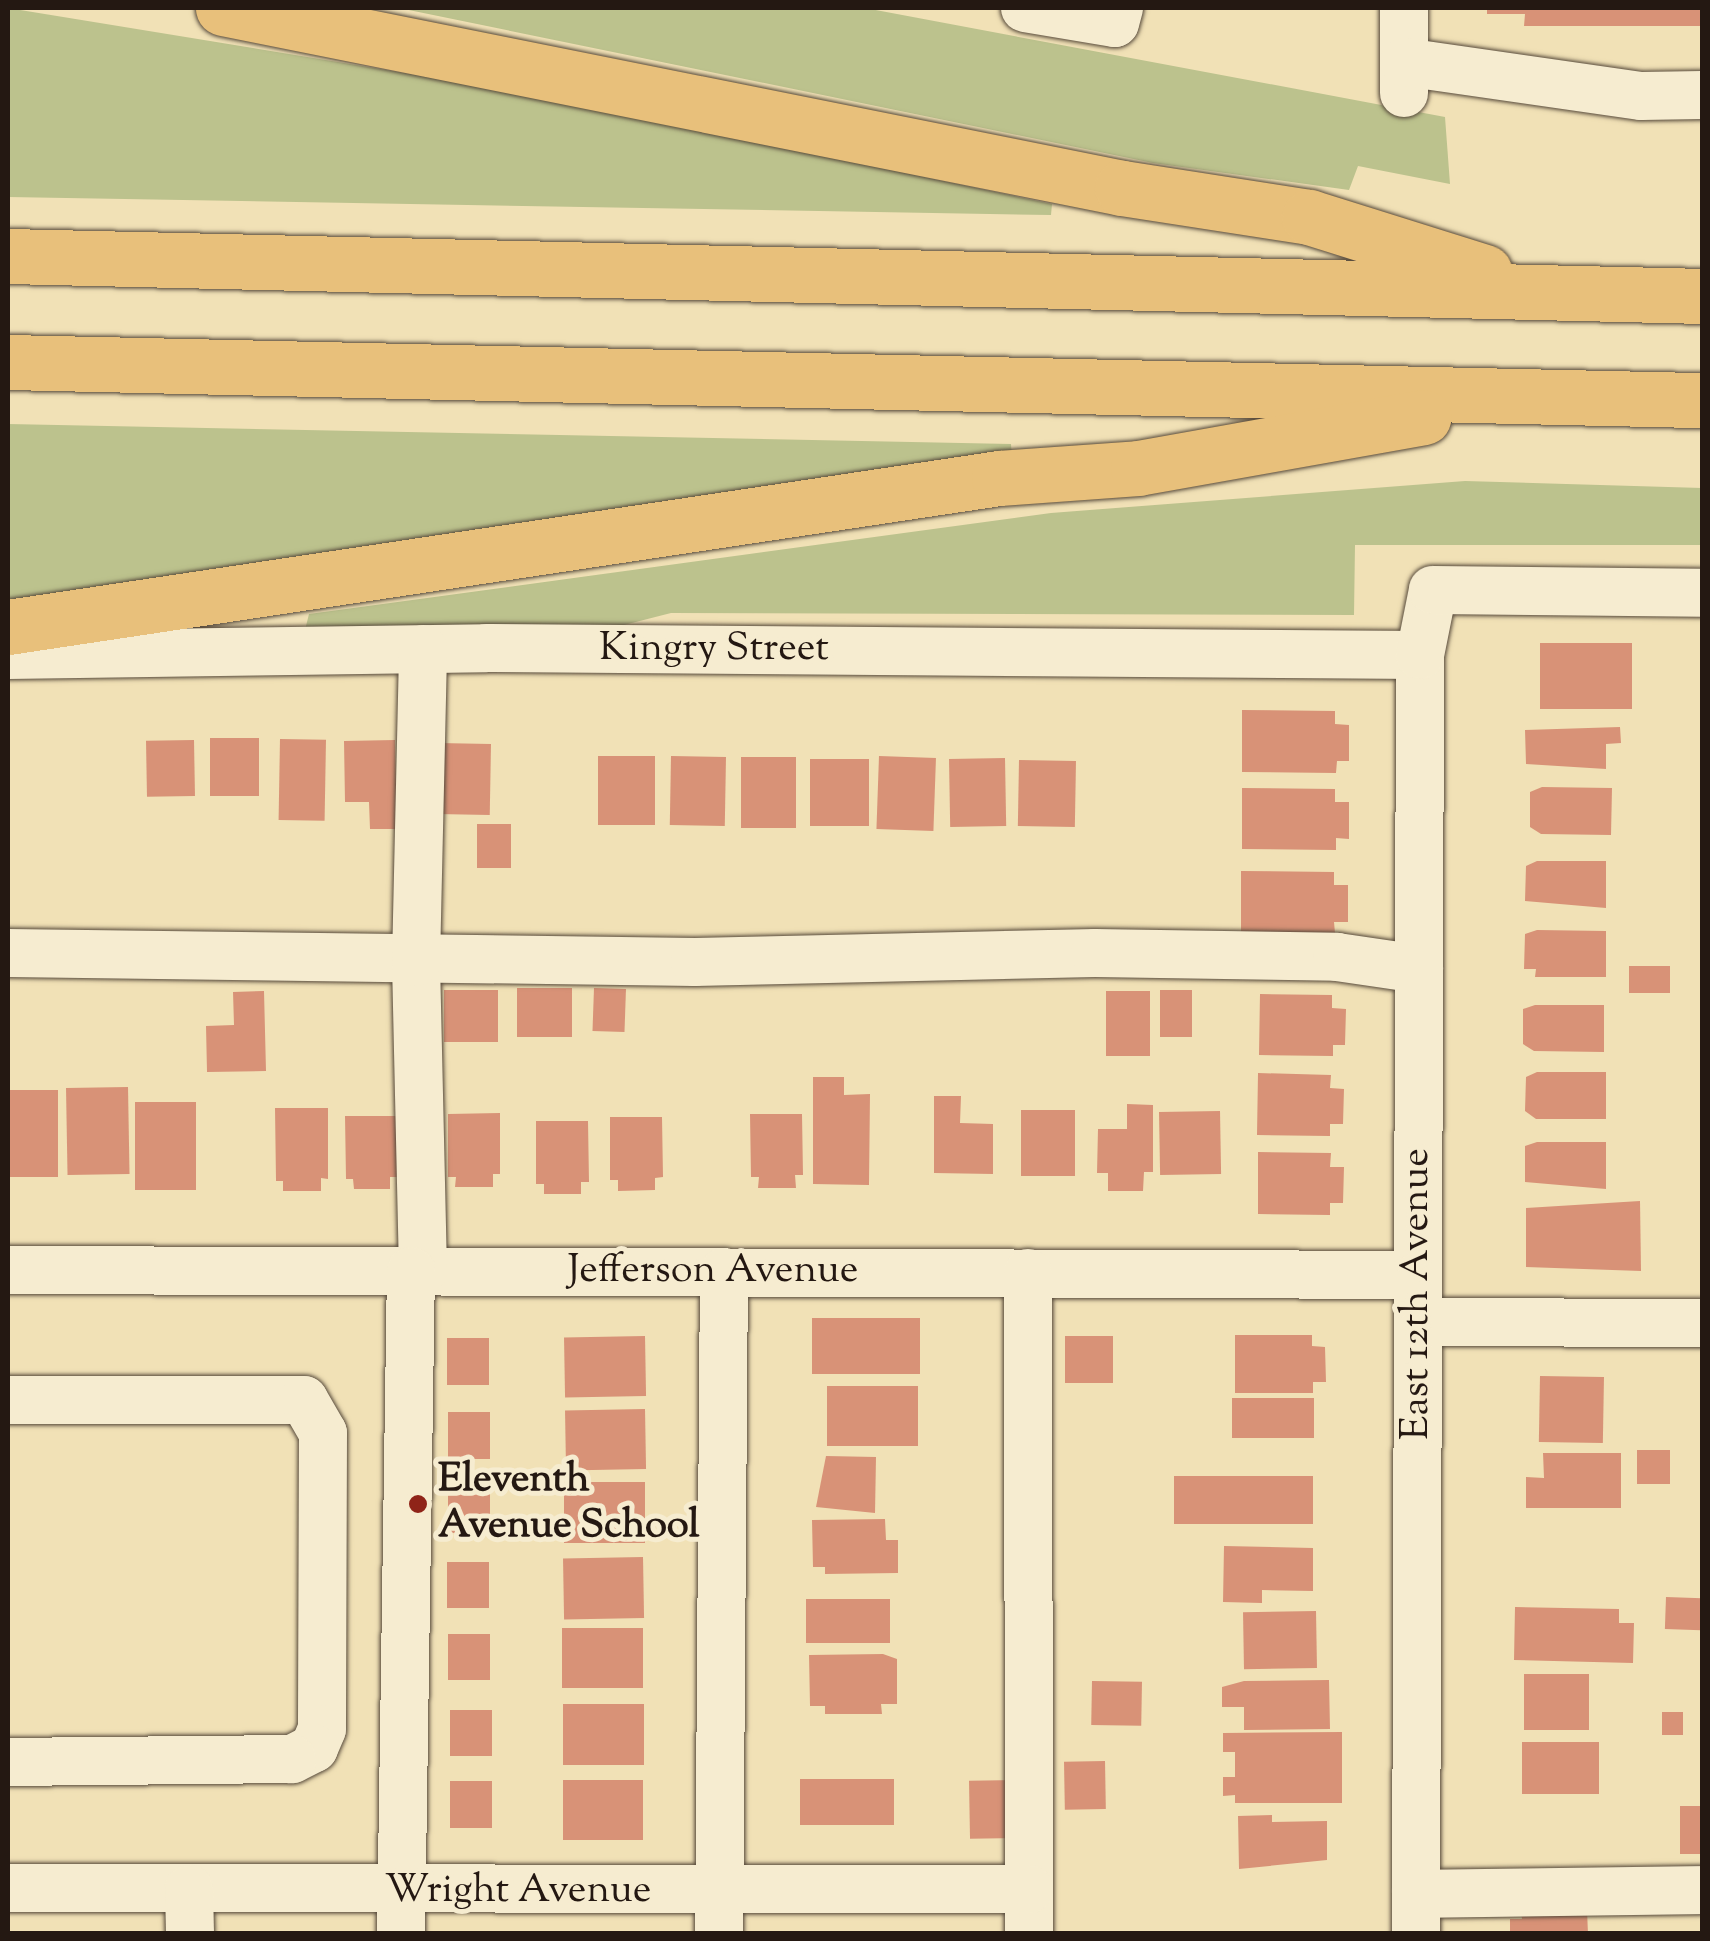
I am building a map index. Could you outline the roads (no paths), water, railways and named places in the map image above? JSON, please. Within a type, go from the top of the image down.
[{"type":"highway","points":[[223,8],[1122,188],[1309,217],[1550,292]]},
{"type":"highway","points":[[8,256],[1702,296]]},
{"type":"highway","points":[[8,362],[1702,400]]},
{"type":"highway","points":[[8,627],[999,478],[1138,468],[1543,396]]},
{"type":"street","points":[[1025,8],[1115,23],[1119,8]]},
{"type":"street","points":[[1404,8],[1404,78],[1640,96],[1702,95]]},
{"type":"street","name":"East 12th Avenue","points":[[1416,1914],[1420,655],[1432,590],[1702,593]]},
{"type":"street","points":[[401,1912],[417,1271],[416,962],[424,650]]},
{"type":"street","name":"Kingry Street","points":[[8,654],[424,650],[1420,655]]},
{"type":"street","points":[[8,952],[416,962],[1096,953],[1337,957],[1420,969]]},
{"type":"street","name":"Jefferson Avenue","points":[[8,1270],[1418,1276]]},
{"type":"street","points":[[719,1913],[724,1272]]},
{"type":"street","points":[[1028,1274],[1029,1911]]},
{"type":"street","points":[[1418,1322],[1702,1323]]},
{"type":"street","points":[[8,1400],[304,1400],[317,1414],[323,1450],[322,1728],[314,1748],[292,1759],[8,1762]]},
{"type":"street","name":"Wright Avenue","points":[[8,1888],[189,1911],[1029,1911]]},
{"type":"street","points":[[1416,1914],[1702,1890]]},
{"type":"place","name":"Eleventh Avenue School","points":[[418,1504]]}]
